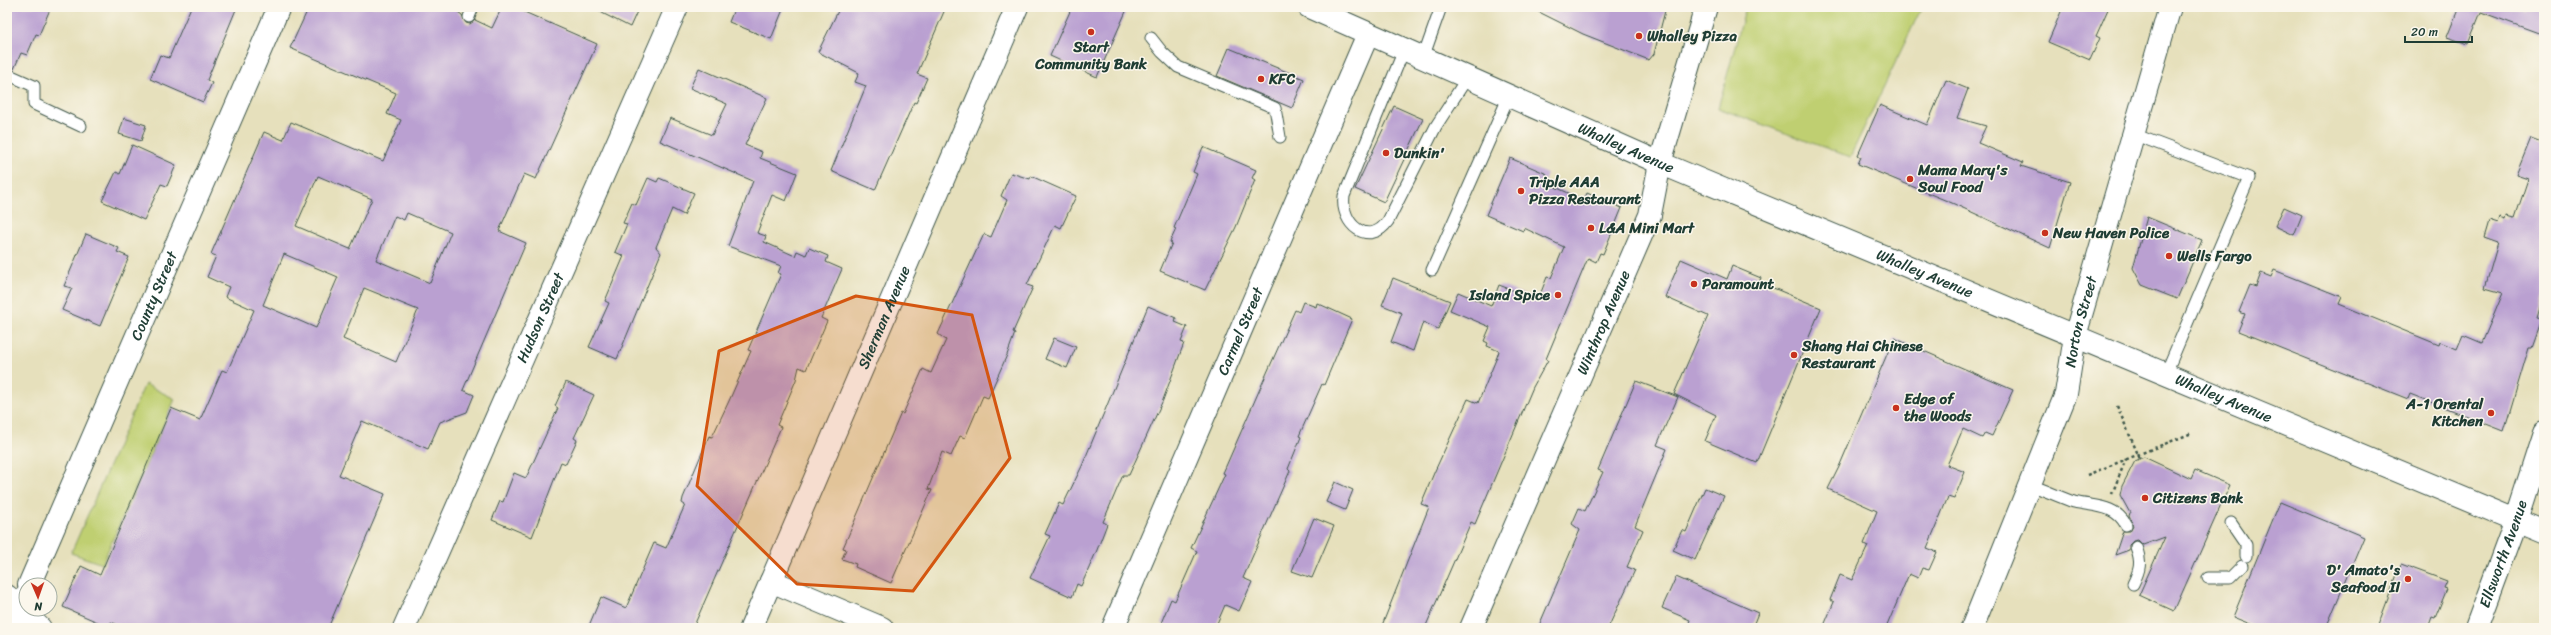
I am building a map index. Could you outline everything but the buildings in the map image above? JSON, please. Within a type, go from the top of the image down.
[{"type":"street","name":"County Street","points":[[32,577],[279,7]]},
{"type":"street","name":"Hudson Street","points":[[404,628],[677,7]]},
{"type":"street","name":"Sherman Avenue","points":[[751,628],[1018,7]]},
{"type":"street","name":"Winthrop Avenue","points":[[1470,628],[1650,215],[1660,163],[1706,7]]},
{"type":"street","name":"Norton Street","points":[[1972,628],[2066,394],[2075,336],[2170,7]]},
{"type":"street","name":"Whalley Avenue","points":[[1322,10],[1368,34],[1660,163],[2544,532]]},
{"type":"street","name":"Carmel Street","points":[[1113,628],[1368,34]]},
{"type":"street","name":"Ellsworth Avenue","points":[[2476,628],[2516,520],[2544,432]]},
{"type":"street","points":[[771,581],[882,628]]},
{"type":"street","points":[[28,617],[40,628]]},
{"type":"lane","points":[[1441,7],[1414,54],[1344,196],[1343,206],[1346,217],[1352,226],[1359,231],[1371,232],[1383,228],[1388,221],[1436,126],[1468,78]]},
{"type":"lane","points":[[1151,38],[1162,52],[1178,67],[1275,108],[1280,137]]},
{"type":"lane","points":[[7,74],[34,86],[34,104],[81,126]]},
{"type":"lane","points":[[1432,270],[1509,96]]},
{"type":"lane","points":[[2133,134],[2249,178],[2166,374]]},
{"type":"lane","points":[[2030,484],[2075,502],[2106,507],[2122,517],[2126,525]]},
{"type":"lane","points":[[2231,524],[2246,545],[2246,556]]},
{"type":"lane","points":[[2133,584],[2140,570],[2141,559],[2136,547]]},
{"type":"lane","points":[[2208,578],[2230,578],[2242,566]]},
{"type":"path","points":[[2117,406],[2140,459]]},
{"type":"path","points":[[2086,475],[2192,433]]},
{"type":"path","points":[[2106,507],[2126,459]]},
{"type":"highlighted area","points":[[856,296],[972,315],[1010,458],[913,591],[797,584],[697,486],[719,351]]},
{"type":"green space","points":[[1746,7],[1922,7],[1850,157],[1718,108]]},
{"type":"green space","points":[[145,384],[175,399],[102,564],[71,553]]},
{"type":"place","name":"Start Community Bank","points":[[1091,32]]},
{"type":"place","name":"Whalley Pizza","points":[[1639,36]]},
{"type":"place","name":"KFC","points":[[1261,79]]},
{"type":"place","name":"Dunkin'","points":[[1386,153]]},
{"type":"place","name":"Mama Mary's Soul Food","points":[[1910,179]]},
{"type":"place","name":"Triple AAA Pizza Restaurant","points":[[1521,191]]},
{"type":"place","name":"L&A Mini Mart","points":[[1591,228]]},
{"type":"place","name":"New Haven Police","points":[[2045,233]]},
{"type":"place","name":"Wells Fargo","points":[[2169,256]]},
{"type":"place","name":"Paramount","points":[[1694,284]]},
{"type":"place","name":"Island Spice","points":[[1558,295]]},
{"type":"place","name":"Shang Hai Chinese Restaurant","points":[[1794,355]]},
{"type":"place","name":"Edge of the Woods","points":[[1896,408]]},
{"type":"place","name":"A-1 Orental Kitchen","points":[[2491,413]]},
{"type":"place","name":"Citizens Bank","points":[[2145,498]]},
{"type":"place","name":"D' Amato's Seafood II","points":[[2408,579]]}]
